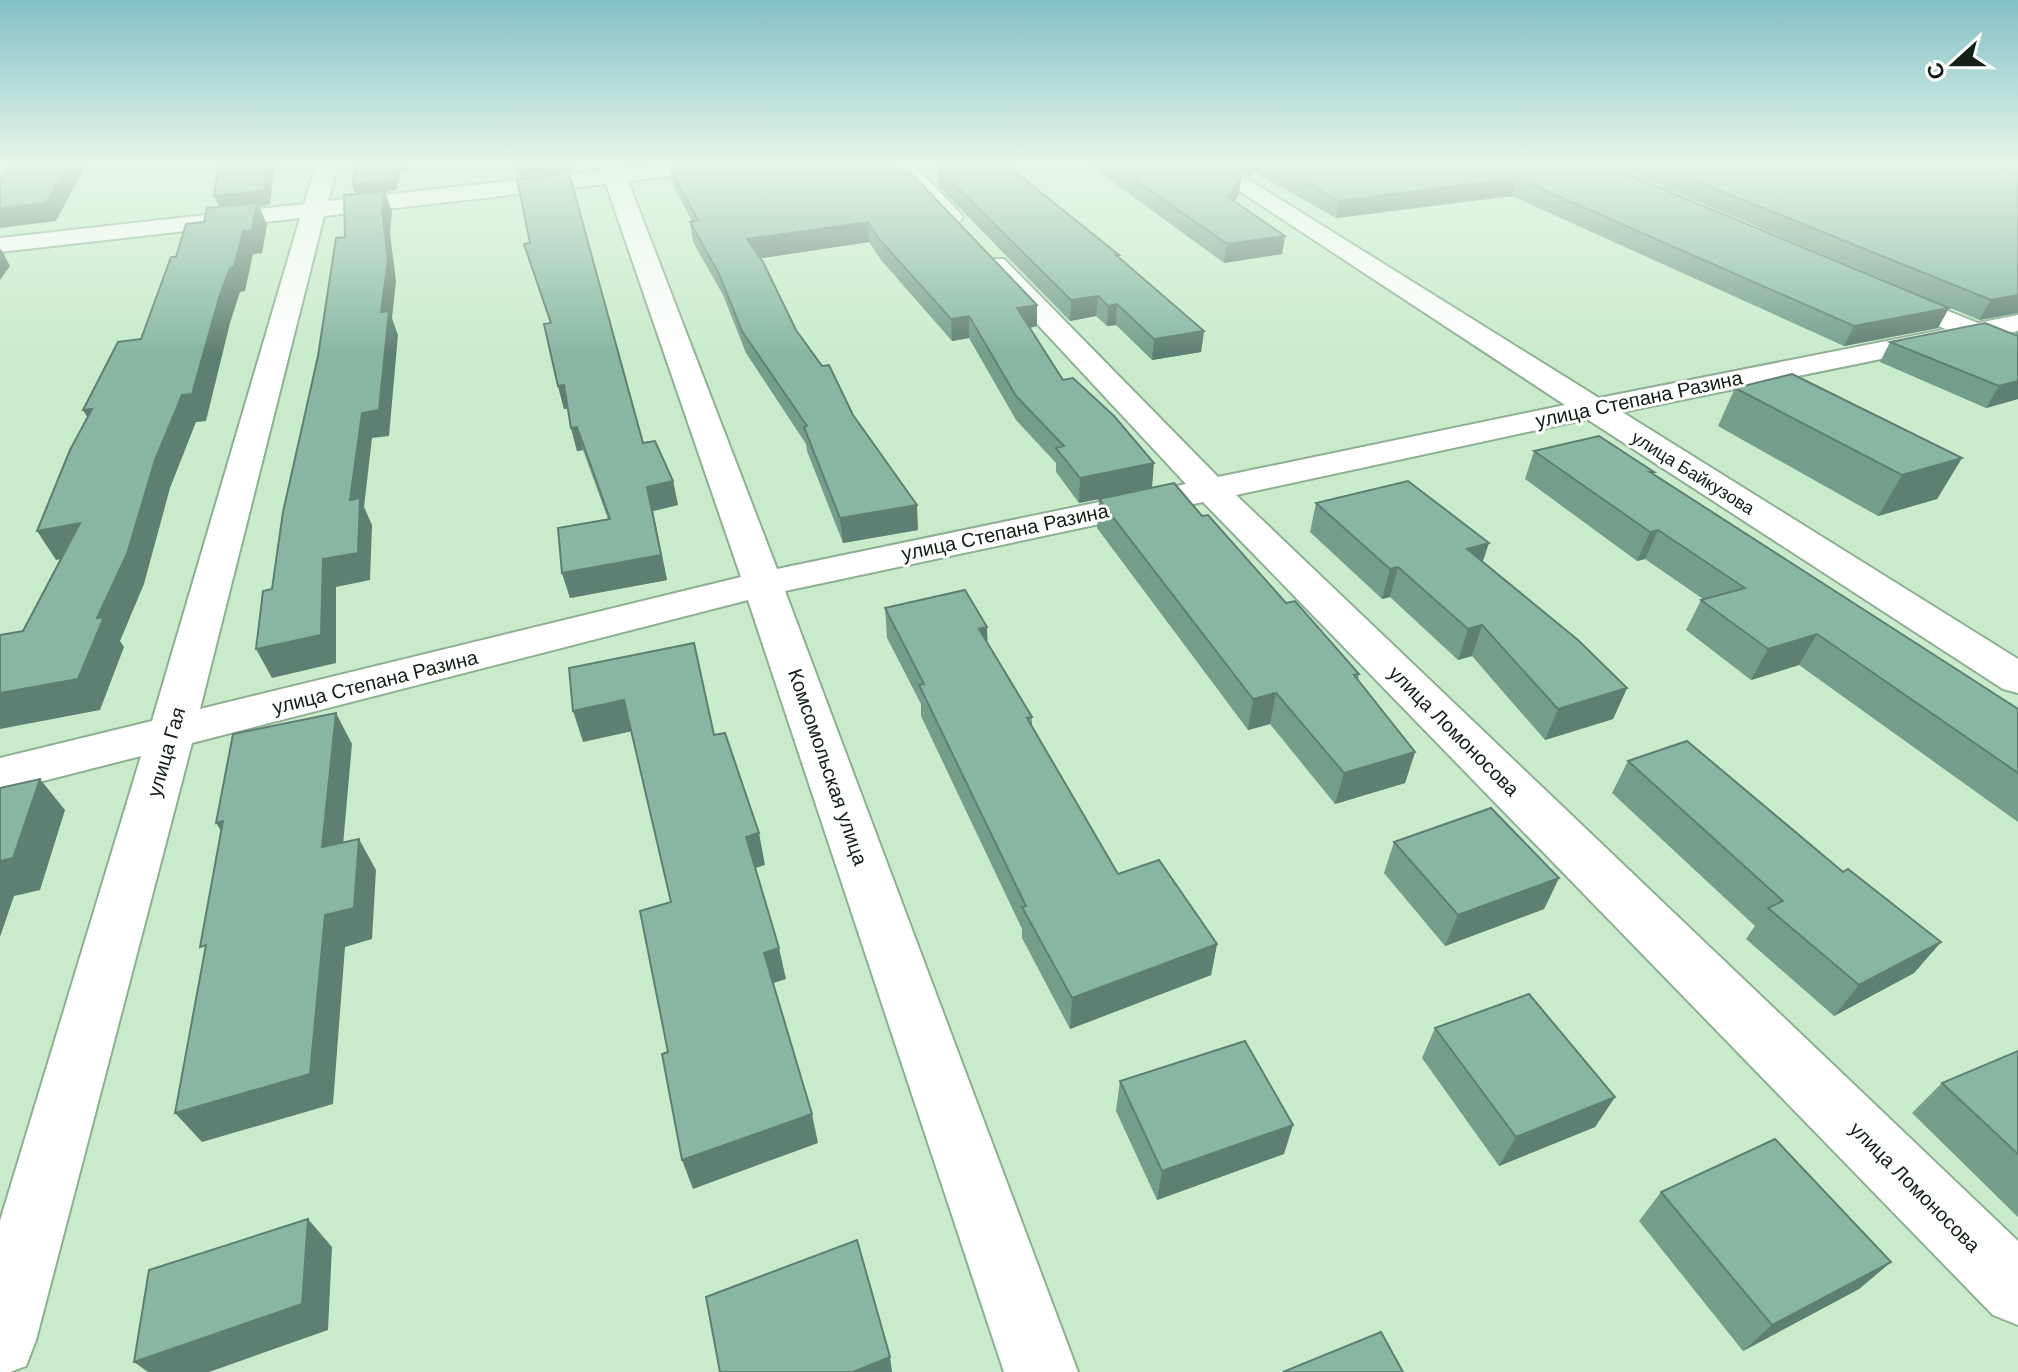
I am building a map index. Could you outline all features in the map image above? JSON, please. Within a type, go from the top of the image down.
[{"type":"street","points":[[0,245],[158,227]]},
{"type":"street","name":"улица Гая","points":[[0,1340],[311,227]]},
{"type":"street","name":"Комсомольская улица","points":[[633,227],[763,584],[1041,1372]]},
{"type":"street","name":"улица Ломоносова","points":[[961,227],[1210,489],[2018,1290]]},
{"type":"street","name":"улица Байкузова","points":[[1307,227],[2018,679]]},
{"type":"street","points":[[1871,288],[2018,350]]},
{"type":"street","name":"улица Степана Разина","points":[[0,775],[763,584],[1591,409],[2018,323]]},
{"type":"building","points":[[185,227],[253,227],[252,230],[243,231],[234,267],[230,268],[219,298],[192,394],[182,395],[155,460],[127,554],[97,618],[104,617],[78,679],[0,693],[0,635],[23,631],[80,523],[37,531],[70,450],[92,409],[83,410],[118,342],[141,339],[171,257],[176,257]]},
{"type":"building","points":[[345,227],[384,227],[388,259],[381,312],[389,311],[379,410],[362,413],[350,500],[360,498],[358,553],[323,559],[321,635],[256,649],[263,591],[272,589],[283,512],[318,356],[336,238],[345,237]]},
{"type":"building","points":[[527,227],[584,227],[643,443],[655,441],[673,481],[647,487],[661,555],[562,573],[558,528],[610,519],[577,427],[571,428],[564,385],[558,386],[544,324],[551,323],[524,244],[530,243]]},
{"type":"building","points":[[693,227],[832,227],[747,239],[763,262],[796,330],[822,366],[829,365],[853,415],[917,505],[840,518],[804,427],[807,426],[742,331],[719,274]]},
{"type":"building","points":[[871,227],[963,227],[1037,305],[1017,308],[1063,380],[1073,378],[1114,416],[1154,463],[1080,478],[1056,448],[1064,446],[1016,396],[969,316],[951,319]]},
{"type":"building","points":[[997,227],[1084,227],[1204,331],[1154,339],[1117,304],[1108,306],[1098,296],[1071,300]]},
{"type":"building","points":[[1203,227],[1272,227],[1285,236],[1227,244]]},
{"type":"building","points":[[1629,227],[1754,227],[1949,308],[1854,326]]},
{"type":"building","points":[[1810,227],[2018,227],[2018,295],[1991,300]]},
{"type":"building","points":[[1985,323],[2018,336],[2018,381],[1999,386],[1890,342]]},
{"type":"building","points":[[1792,374],[1962,458],[1902,475],[1735,388]]},
{"type":"building","points":[[1599,436],[2018,709],[2018,773],[1817,634],[1768,649],[1701,600],[1745,588],[1658,530],[1650,532],[1534,451]]},
{"type":"building","points":[[1408,481],[1489,543],[1467,549],[1578,640],[1627,688],[1558,709],[1482,625],[1468,629],[1398,567],[1390,569],[1316,503]]},
{"type":"building","points":[[1174,483],[1202,516],[1208,515],[1286,603],[1295,601],[1359,674],[1354,675],[1415,752],[1344,773],[1276,693],[1253,699],[1099,499]]},
{"type":"building","points":[[965,590],[987,627],[979,629],[1032,717],[1027,718],[1118,874],[1159,860],[1217,944],[1072,998],[1022,907],[1026,906],[919,685],[924,684],[885,608]]},
{"type":"building","points":[[694,643],[714,735],[725,733],[759,833],[746,837],[779,948],[764,953],[812,1114],[682,1160],[662,1054],[668,1052],[640,911],[671,902],[624,700],[573,711],[569,668]]},
{"type":"building","points":[[336,713],[322,847],[359,839],[354,908],[325,915],[310,1074],[175,1113],[206,945],[200,947],[223,821],[216,823],[233,734]]},
{"type":"building","points":[[1687,741],[1843,872],[1848,869],[1941,942],[1859,985],[1768,908],[1783,901],[1628,761]]},
{"type":"building","points":[[40,779],[13,858],[0,861],[0,788]]},
{"type":"building","points":[[1491,808],[1559,878],[1458,915],[1394,842]]},
{"type":"building","points":[[1529,994],[1615,1097],[1516,1137],[1435,1028]]},
{"type":"building","points":[[1245,1041],[1293,1125],[1162,1171],[1120,1081]]},
{"type":"building","points":[[2018,1051],[2018,1154],[1942,1083]]},
{"type":"building","points":[[1775,1139],[1891,1262],[1772,1325],[1661,1192]]},
{"type":"building","points":[[308,1219],[302,1304],[134,1362],[149,1270]]},
{"type":"building","points":[[857,1240],[890,1357],[853,1372],[720,1372],[706,1297]]},
{"type":"building","points":[[1381,1332],[1403,1372],[1283,1372]]}]
